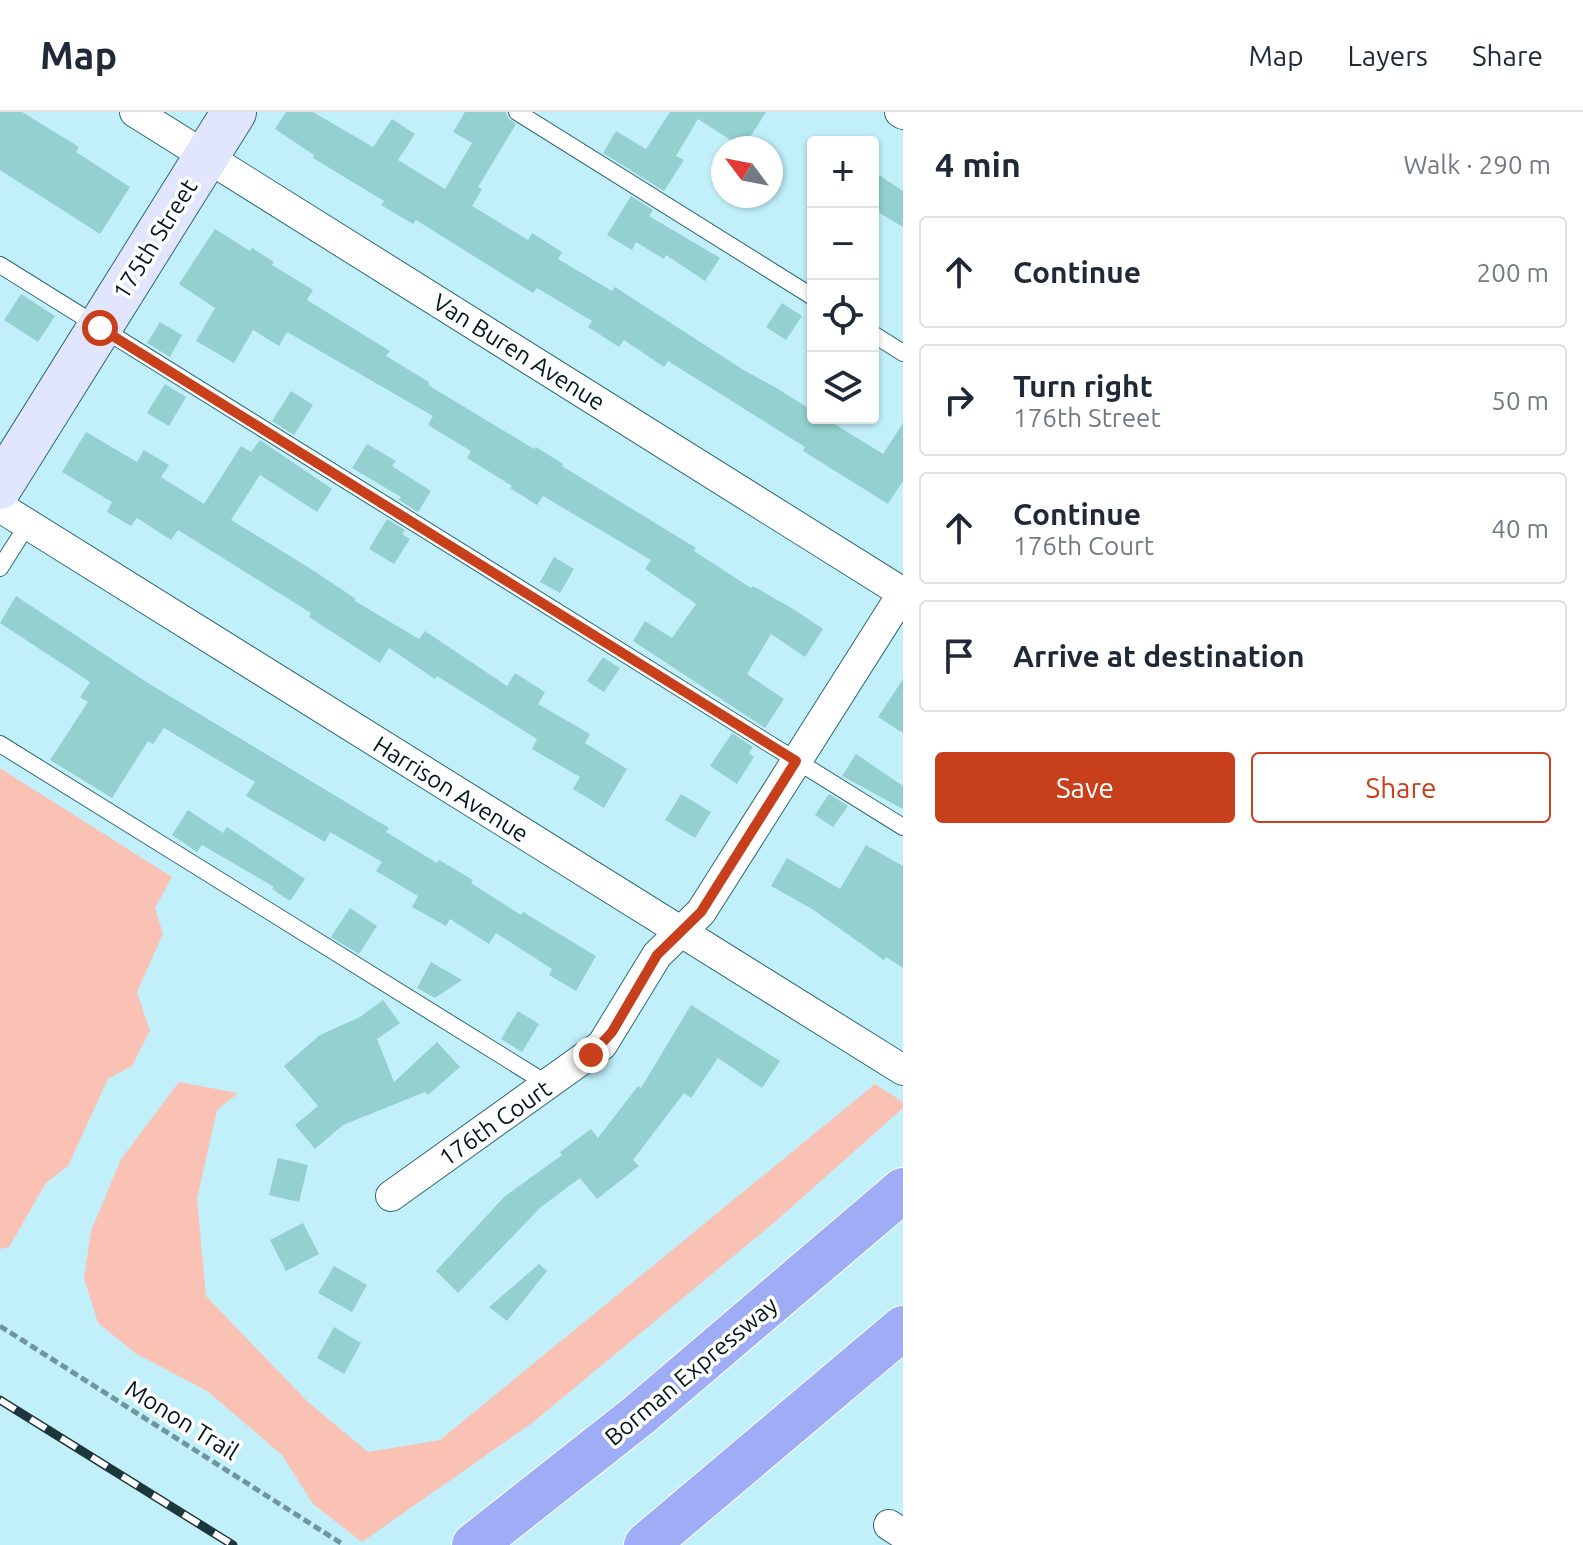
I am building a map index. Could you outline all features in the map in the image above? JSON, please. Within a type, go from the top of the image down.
[{"type":"highway","name":"Borman Expressway","points":[[474,1545],[639,1415],[899,1193]]},
{"type":"highway","points":[[646,1545],[903,1328]]},
{"type":"street","name":"Van Buren Avenue","points":[[135,112],[903,593]]},
{"type":"street","name":"175th Street","points":[[0,487],[234,112]]},
{"type":"street","name":"Harrison Avenue","points":[[0,507],[903,1070]]},
{"type":"street","name":"176th Court","points":[[391,1196],[602,1045],[657,955],[701,912],[903,593]]},
{"type":"lane","points":[[517,112],[807,293]]},
{"type":"lane","points":[[0,265],[903,827]]},
{"type":"lane","points":[[879,338],[903,353]]},
{"type":"lane","points":[[0,568],[28,524]]},
{"type":"lane","points":[[0,744],[549,1085]]},
{"type":"path","name":"Monon Trail","points":[[0,1326],[344,1545]]},
{"type":"shaded area","points":[[0,768],[172,877],[155,908],[163,934],[137,992],[150,1031],[132,1066],[108,1079],[68,1166],[46,1183],[9,1247],[0,1249]]},
{"type":"shaded area","points":[[179,1082],[238,1093],[217,1110],[197,1199],[206,1296],[308,1402],[368,1452],[440,1440],[875,1084],[903,1102],[903,1108],[776,1221],[532,1423],[362,1542],[313,1504],[282,1455],[207,1391],[135,1353],[98,1323],[84,1278],[91,1231],[121,1159]]},
{"type":"building","points":[[0,112],[22,112],[79,147],[76,152],[130,187],[100,234],[0,170]]},
{"type":"building","points":[[286,112],[313,112],[373,147],[392,119],[415,134],[398,160],[445,189],[472,143],[453,132],[465,112],[506,112],[516,124],[478,187],[482,189],[472,206],[528,240],[532,233],[562,252],[558,259],[612,291],[615,287],[807,407],[807,424],[835,424],[883,454],[903,423],[903,481],[888,504],[803,451],[805,447],[668,361],[664,367],[624,340],[619,347],[588,327],[592,321],[537,288],[533,293],[416,220],[413,224],[381,205],[384,201],[313,158],[314,155],[275,129]]},
{"type":"building","points":[[670,112],[766,112],[751,136],[724,136],[698,119],[676,156],[684,160],[664,191],[603,153],[616,131],[646,149]]},
{"type":"building","points":[[879,175],[903,191],[903,227],[879,213]]},
{"type":"building","points":[[631,196],[653,210],[649,216],[720,258],[705,281],[666,255],[664,259],[636,242],[632,250],[607,235]]},
{"type":"building","points":[[215,229],[250,251],[252,248],[274,262],[272,265],[313,290],[307,300],[390,351],[386,356],[429,382],[428,385],[534,449],[536,447],[696,548],[694,551],[751,588],[753,586],[823,629],[805,657],[771,634],[747,674],[784,699],[765,728],[633,641],[645,621],[672,638],[696,604],[645,569],[651,560],[543,496],[537,505],[467,458],[471,451],[428,425],[433,416],[287,332],[279,346],[253,330],[234,363],[196,341],[215,308],[179,284]]},
{"type":"building","points":[[21,294],[55,316],[38,342],[4,320]]},
{"type":"building","points":[[782,303],[802,316],[786,340],[766,327]]},
{"type":"building","points":[[160,322],[182,335],[170,357],[147,343]]},
{"type":"building","points":[[165,384],[186,397],[169,426],[147,413]]},
{"type":"building","points":[[291,391],[313,405],[294,435],[272,421]]},
{"type":"building","points":[[86,432],[137,462],[144,450],[169,465],[161,477],[204,504],[241,446],[251,452],[260,440],[332,489],[317,512],[260,475],[231,520],[419,639],[425,631],[507,686],[515,673],[545,692],[538,704],[590,734],[585,743],[627,769],[604,808],[573,789],[580,777],[532,749],[537,739],[437,676],[435,679],[389,648],[380,663],[309,617],[311,613],[178,530],[171,540],[137,518],[131,526],[107,512],[112,502],[62,472]]},
{"type":"building","points":[[367,444],[396,461],[392,466],[431,491],[418,512],[399,500],[401,497],[352,468]]},
{"type":"building","points":[[387,519],[405,530],[402,534],[410,539],[394,564],[369,549]]},
{"type":"building","points":[[554,557],[574,569],[560,593],[540,582]]},
{"type":"building","points":[[16,596],[148,683],[389,828],[386,832],[437,863],[439,860],[473,880],[471,883],[521,915],[523,912],[596,956],[576,991],[549,975],[552,969],[496,933],[489,944],[450,919],[446,926],[412,907],[418,896],[376,871],[382,862],[330,832],[325,842],[246,796],[255,782],[164,728],[153,744],[148,741],[112,798],[50,760],[88,702],[80,697],[90,682],[0,623]]},
{"type":"building","points":[[603,657],[620,668],[604,692],[587,681]]},
{"type":"building","points":[[903,679],[903,733],[878,717]]},
{"type":"building","points":[[732,733],[753,747],[749,753],[754,757],[737,784],[710,766]]},
{"type":"building","points":[[856,754],[903,786],[903,809],[842,776]]},
{"type":"building","points":[[681,794],[711,812],[695,838],[665,820]]},
{"type":"building","points":[[829,794],[848,806],[833,827],[815,815]]},
{"type":"building","points":[[188,810],[223,833],[227,827],[305,879],[290,901],[272,889],[274,887],[202,845],[197,852],[172,835]]},
{"type":"building","points":[[866,845],[903,866],[903,968],[886,957],[884,960],[812,909],[771,886],[787,858],[840,889]]},
{"type":"building","points":[[350,908],[377,926],[359,954],[331,937]]},
{"type":"building","points":[[431,962],[462,980],[435,998],[417,988]]},
{"type":"building","points":[[383,1000],[400,1023],[377,1039],[394,1082],[437,1042],[460,1067],[428,1095],[425,1092],[343,1125],[315,1149],[295,1125],[318,1106],[284,1066],[320,1035],[360,1017]]},
{"type":"building","points":[[691,1005],[780,1061],[762,1088],[718,1058],[691,1098],[684,1093],[633,1160],[639,1166],[597,1199],[580,1178],[541,1207],[458,1293],[436,1271],[504,1197],[562,1155],[560,1152],[591,1129],[598,1138],[638,1086],[641,1088]]},
{"type":"building","points":[[518,1011],[539,1024],[522,1052],[501,1039]]},
{"type":"building","points":[[278,1158],[308,1165],[299,1202],[269,1195]]},
{"type":"building","points":[[303,1223],[319,1254],[286,1271],[270,1240]]},
{"type":"building","points":[[539,1264],[547,1271],[507,1321],[489,1307]]},
{"type":"building","points":[[334,1266],[367,1285],[352,1312],[318,1293]]},
{"type":"building","points":[[334,1327],[361,1343],[344,1374],[317,1358]]},
{"type":"railway","points":[[0,1400],[233,1545]]},
{"type":"route","points":[[100,328],[796,761],[701,912],[657,955],[612,1032],[591,1055]]}]
